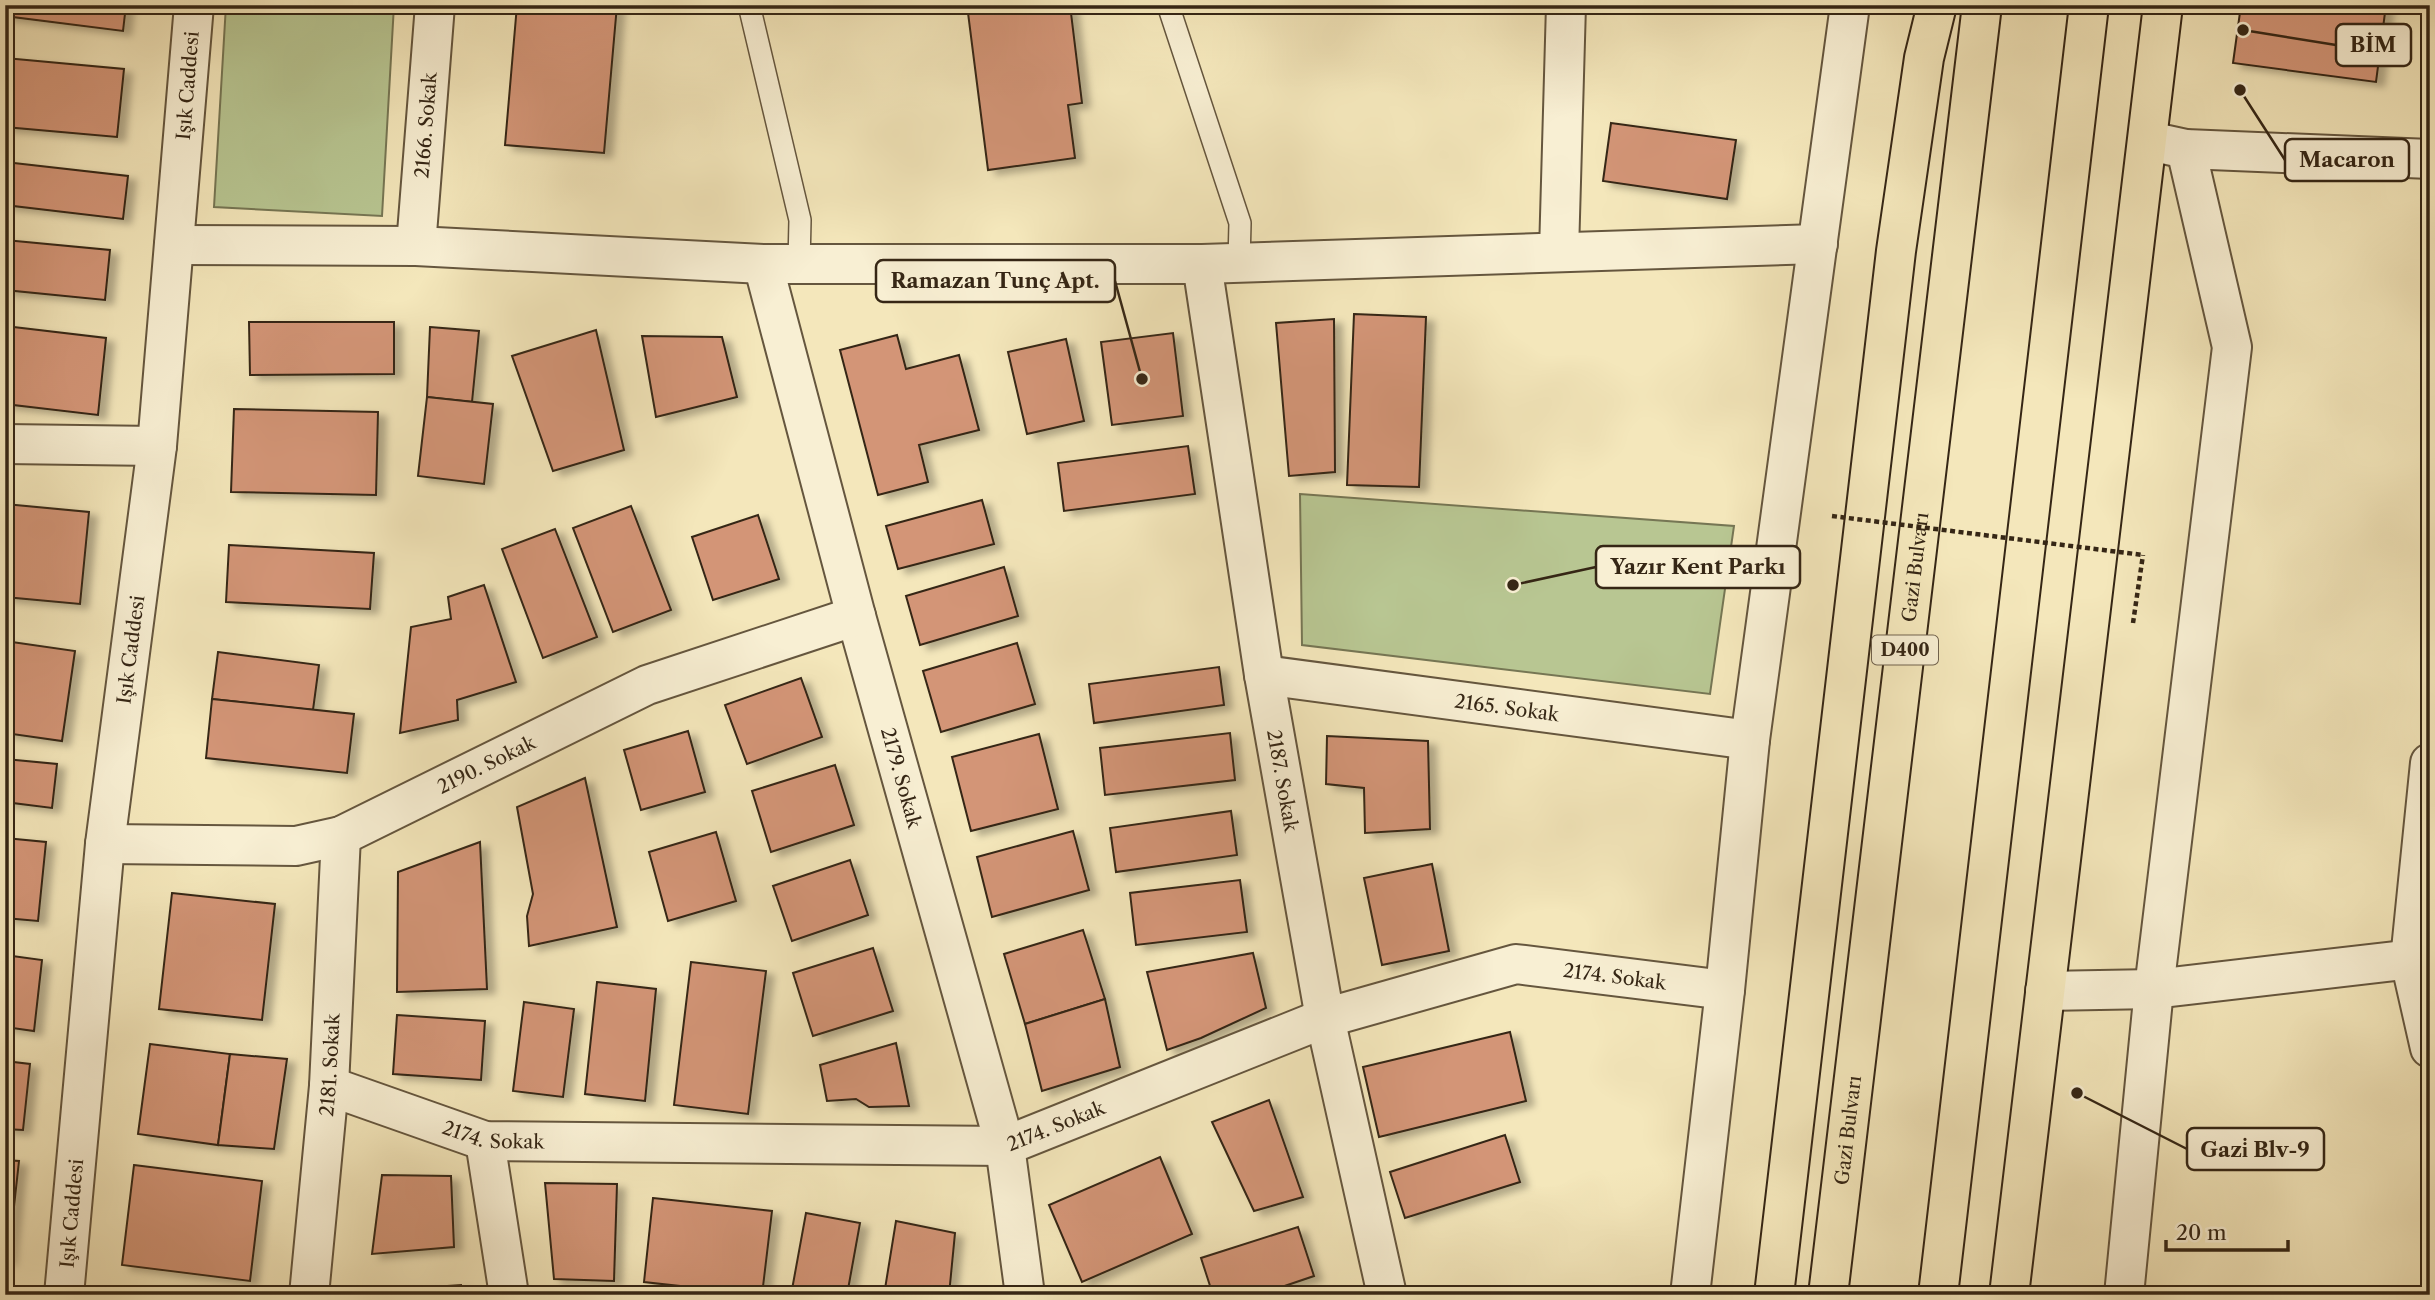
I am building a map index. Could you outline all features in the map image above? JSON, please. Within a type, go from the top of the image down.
[{"type":"highway","points":[[1773,1295],[1896,251],[1924,58],[1937,5]]},
{"type":"highway","name":"Gazi Bulvarı","points":[[1828,1295],[1982,5]]},
{"type":"highway","points":[[1938,1295],[2089,5]]},
{"type":"highway","points":[[2009,1295],[2163,5]]},
{"type":"street","name":"Işık Caddesi","points":[[64,1295],[105,844],[157,446],[194,5]]},
{"type":"street","name":"2166. Sokak","points":[[415,246],[435,5]]},
{"type":"street","points":[[1559,252],[1566,5]]},
{"type":"street","points":[[1690,1295],[1750,740],[1850,5]]},
{"type":"street","points":[[2146,140],[2186,149],[2430,159]]},
{"type":"street","points":[[2123,1295],[2154,989],[2232,347],[2186,149]]},
{"type":"street","points":[[174,245],[415,246],[781,264],[1202,264],[1818,244]]},
{"type":"street","name":"2179. Sokak","points":[[781,264],[856,615],[1005,1146],[1026,1295]]},
{"type":"street","name":"2187. Sokak","points":[[1202,264],[1264,675],[1325,1017],[1387,1295]]},
{"type":"street","points":[[5,443],[157,446]]},
{"type":"street","name":"2190. Sokak","points":[[105,844],[296,846],[341,836],[647,685],[856,615]]},
{"type":"street","name":"2165. Sokak","points":[[1264,675],[1750,740]]},
{"type":"street","points":[[2430,764],[2420,959],[2430,1048]]},
{"type":"street","name":"2181. Sokak","points":[[309,1295],[329,1086],[341,836]]},
{"type":"street","points":[[2045,991],[2154,989],[2420,959]]},
{"type":"street","name":"2174. Sokak","points":[[329,1086],[485,1141],[1005,1146],[1325,1017],[1516,964],[1725,990]]},
{"type":"street","points":[[485,1141],[509,1295]]},
{"type":"lane","points":[[750,5],[800,220],[781,264]]},
{"type":"lane","points":[[1168,5],[1240,223],[1240,263]]},
{"type":"path","points":[[1832,516],[2143,555],[2134,617]]},
{"type":"green space","points":[[226,5],[394,5],[382,216],[214,207]]},
{"type":"green space","points":[[1300,494],[1734,526],[1710,694],[1302,645]]},
{"type":"building","points":[[5,5],[126,5],[123,31],[5,16]]},
{"type":"building","points":[[517,5],[617,5],[604,153],[505,145]]},
{"type":"building","points":[[967,5],[1070,5],[1082,103],[1068,105],[1075,158],[988,170]]},
{"type":"building","points":[[2241,5],[2386,5],[2376,82],[2233,63]]},
{"type":"building","points":[[5,58],[124,69],[117,137],[5,127]]},
{"type":"building","points":[[1611,123],[1736,140],[1727,199],[1603,181]]},
{"type":"building","points":[[5,162],[128,176],[123,219],[5,205]]},
{"type":"building","points":[[5,240],[110,250],[105,300],[5,290]]},
{"type":"building","points":[[1354,314],[1426,317],[1419,487],[1347,485]]},
{"type":"building","points":[[1334,319],[1335,472],[1289,476],[1276,323]]},
{"type":"building","points":[[249,322],[394,322],[394,374],[250,375]]},
{"type":"building","points":[[5,326],[106,338],[98,415],[5,404]]},
{"type":"building","points":[[430,327],[479,331],[472,402],[427,397]]},
{"type":"building","points":[[596,330],[624,450],[553,471],[512,356]]},
{"type":"building","points":[[1173,333],[1183,416],[1112,425],[1101,342]]},
{"type":"building","points":[[897,335],[906,369],[959,355],[979,430],[919,445],[928,482],[878,495],[840,350]]},
{"type":"building","points":[[642,336],[722,337],[737,397],[656,417]]},
{"type":"building","points":[[1066,339],[1084,421],[1027,434],[1008,352]]},
{"type":"building","points":[[427,397],[493,404],[484,484],[418,476]]},
{"type":"building","points":[[234,409],[378,412],[376,495],[231,492]]},
{"type":"building","points":[[1188,446],[1195,494],[1064,511],[1058,463]]},
{"type":"building","points":[[982,500],[994,544],[898,569],[886,526]]},
{"type":"building","points":[[5,504],[89,512],[80,604],[5,597]]},
{"type":"building","points":[[631,506],[671,610],[613,632],[573,528]]},
{"type":"building","points":[[758,515],[779,579],[713,600],[692,537]]},
{"type":"building","points":[[555,529],[597,637],[543,658],[502,549]]},
{"type":"building","points":[[229,545],[374,553],[370,609],[226,602]]},
{"type":"building","points":[[1004,567],[1018,616],[920,645],[906,596]]},
{"type":"building","points":[[484,585],[516,682],[457,700],[458,720],[400,733],[411,627],[451,619],[448,597]]},
{"type":"building","points":[[5,641],[75,651],[62,741],[5,733]]},
{"type":"building","points":[[1017,643],[1035,704],[941,732],[923,671]]},
{"type":"building","points":[[218,652],[319,665],[313,710],[212,699]]},
{"type":"building","points":[[1219,667],[1224,705],[1094,723],[1089,684]]},
{"type":"building","points":[[801,678],[822,737],[747,764],[725,705]]},
{"type":"building","points":[[212,699],[354,714],[347,773],[206,758]]},
{"type":"building","points":[[688,731],[705,792],[641,810],[624,750]]},
{"type":"building","points":[[1230,733],[1235,780],[1105,795],[1100,748]]},
{"type":"building","points":[[1039,734],[1058,809],[971,831],[952,757]]},
{"type":"building","points":[[1327,736],[1428,741],[1430,829],[1365,833],[1364,788],[1326,784]]},
{"type":"building","points":[[5,759],[57,764],[52,808],[5,802]]},
{"type":"building","points":[[835,765],[854,825],[771,852],[752,791]]},
{"type":"building","points":[[585,778],[617,927],[529,946],[527,916],[533,894],[517,807]]},
{"type":"building","points":[[1231,811],[1237,855],[1116,872],[1110,828]]},
{"type":"building","points":[[1073,831],[1089,890],[992,917],[977,857]]},
{"type":"building","points":[[716,832],[736,901],[668,921],[649,852]]},
{"type":"building","points":[[5,838],[46,842],[38,921],[5,918]]},
{"type":"building","points":[[480,842],[487,989],[397,992],[398,872]]},
{"type":"building","points":[[850,860],[868,915],[792,941],[773,886]]},
{"type":"building","points":[[1432,864],[1449,951],[1382,965],[1364,878]]},
{"type":"building","points":[[1240,880],[1247,932],[1136,945],[1130,893]]},
{"type":"building","points":[[172,893],[275,904],[262,1020],[159,1009]]},
{"type":"building","points":[[1083,930],[1105,999],[1025,1024],[1004,954]]},
{"type":"building","points":[[873,948],[893,1011],[813,1036],[793,973]]},
{"type":"building","points":[[1253,953],[1266,1008],[1201,1038],[1167,1050],[1147,972]]},
{"type":"building","points":[[5,955],[42,960],[34,1031],[5,1027]]},
{"type":"building","points":[[691,962],[766,971],[748,1114],[674,1105]]},
{"type":"building","points":[[597,982],[656,989],[645,1101],[585,1094]]},
{"type":"building","points":[[1105,999],[1120,1067],[1042,1091],[1025,1024]]},
{"type":"building","points":[[524,1002],[574,1009],[563,1097],[513,1091]]},
{"type":"building","points":[[397,1015],[485,1021],[481,1080],[393,1074]]},
{"type":"building","points":[[1510,1032],[1526,1101],[1379,1137],[1363,1067]]},
{"type":"building","points":[[896,1043],[909,1106],[869,1107],[856,1099],[827,1101],[820,1065]]},
{"type":"building","points":[[150,1044],[230,1054],[218,1145],[138,1134]]},
{"type":"building","points":[[230,1054],[287,1059],[274,1149],[218,1145]]},
{"type":"building","points":[[5,1061],[30,1064],[23,1130],[5,1129]]},
{"type":"building","points":[[1269,1100],[1303,1197],[1254,1211],[1212,1122]]},
{"type":"building","points":[[1505,1135],[1520,1182],[1405,1218],[1390,1172]]},
{"type":"building","points":[[1160,1157],[1192,1234],[1082,1282],[1049,1205]]},
{"type":"building","points":[[5,1160],[19,1161],[8,1261],[5,1260]]},
{"type":"building","points":[[134,1165],[262,1181],[250,1281],[122,1265]]},
{"type":"building","points":[[382,1175],[451,1176],[454,1247],[372,1254]]},
{"type":"building","points":[[545,1183],[617,1184],[614,1281],[554,1279]]},
{"type":"building","points":[[653,1198],[772,1211],[762,1295],[644,1282]]},
{"type":"building","points":[[806,1213],[860,1223],[847,1295],[791,1295]]},
{"type":"building","points":[[896,1221],[955,1233],[949,1295],[884,1295]]},
{"type":"building","points":[[1298,1227],[1314,1276],[1258,1295],[1213,1295],[1201,1258]]},
{"type":"building","points":[[461,1285],[461,1295],[359,1295],[359,1292]]},
{"type":"place","name":"BİM","points":[[2243,30]]},
{"type":"place","name":"Macaron","points":[[2240,90]]},
{"type":"place","name":"Ramazan Tunç Apt.","points":[[1142,379]]},
{"type":"place","name":"Yazır Kent Parkı","points":[[1513,585]]},
{"type":"place","name":"Gazi̇ Blv-9","points":[[2077,1093]]}]
